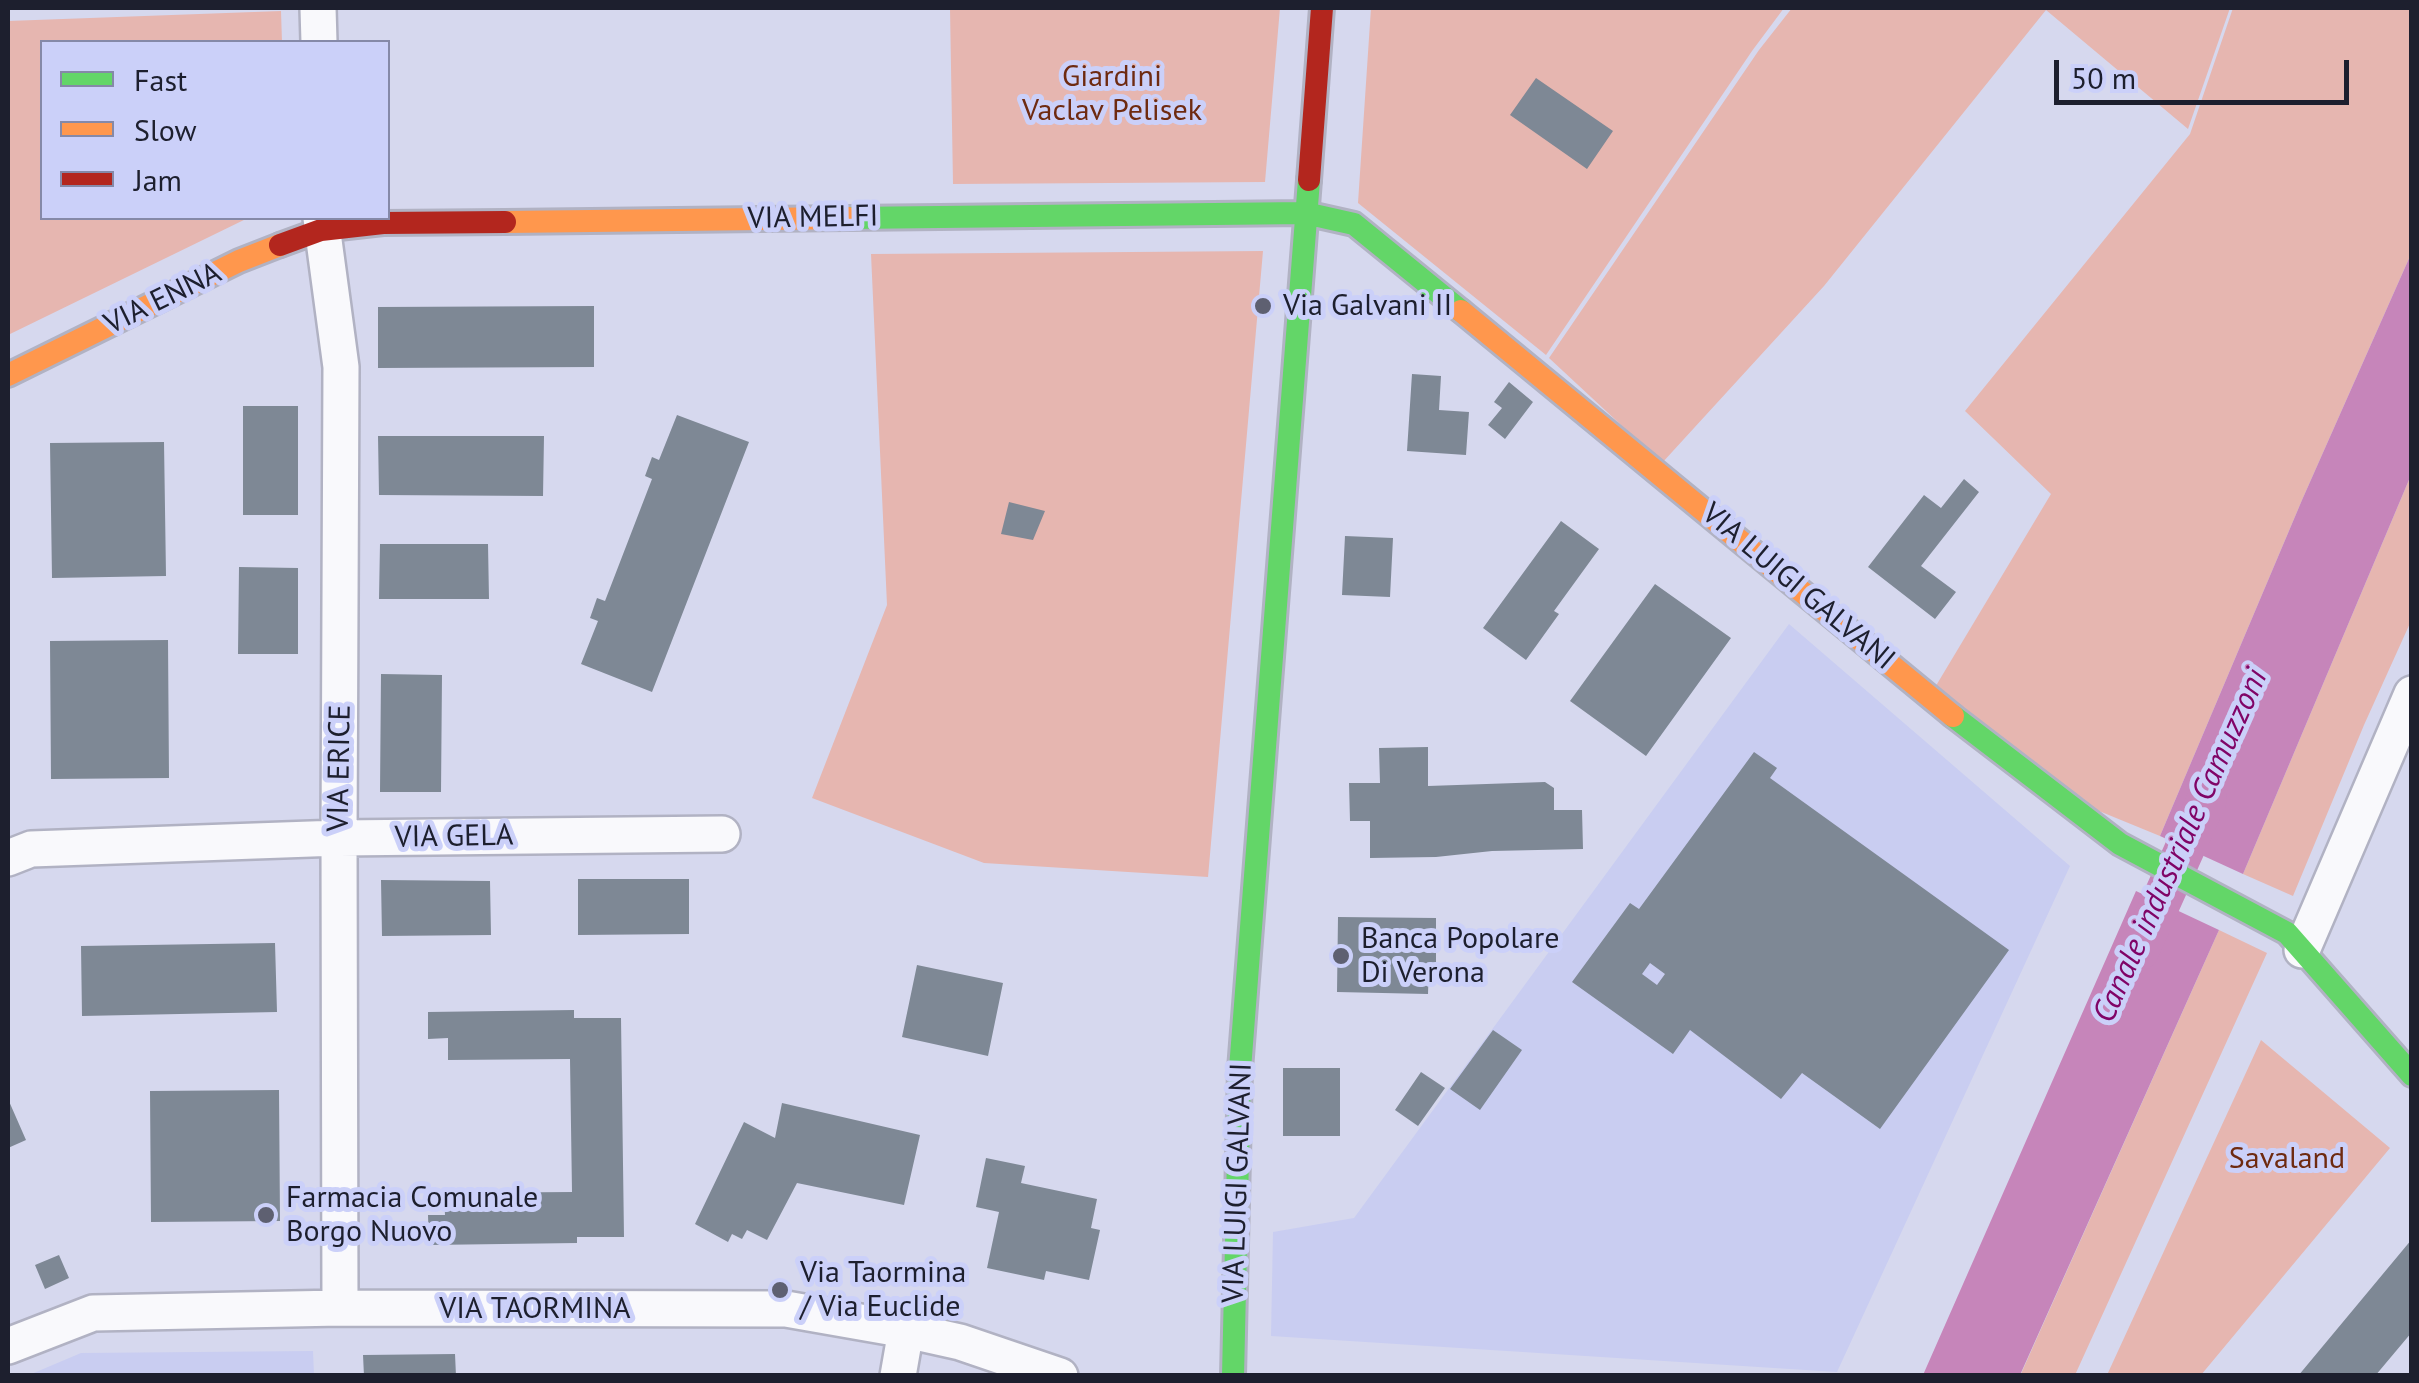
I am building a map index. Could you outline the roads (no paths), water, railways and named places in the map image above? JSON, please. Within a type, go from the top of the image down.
[{"type":"street","points":[[318,8],[318,40]]},
{"type":"street","name":"VIA LUIGI GALVANI","points":[[1233,1376],[1240,1069],[1322,8]]},
{"type":"street","name":"VIA LUIGI GALVANI","points":[[1304,213],[1354,224],[1961,723],[2120,844],[2287,933],[2412,1075]]},
{"type":"street","name":"VIA MELFI","points":[[321,224],[1304,213]]},
{"type":"street","name":"VIA ENNA","points":[[8,375],[239,260],[321,224]]},
{"type":"street","name":"VIA ERICE","points":[[321,224],[341,367],[340,1308]]},
{"type":"street","points":[[2302,950],[2412,694]]},
{"type":"street","name":"VIA GELA","points":[[8,858],[31,850],[339,838],[722,834]]},
{"type":"street","name":"VIA TAORMINA","points":[[8,1346],[93,1314],[340,1308],[786,1308],[960,1342],[1060,1376]]},
{"type":"street","points":[[898,1376],[906,1330]]},
{"type":"waterway","name":"Canale industriale Camuzzoni","points":[[2139,951],[2207,799]]},
{"type":"place","name":"Via Galvani II","points":[[1263,306]]},
{"type":"place","name":"Banca Popolare Di Verona","points":[[1341,956]]},
{"type":"place","name":"Farmacia Comunale Borgo Nuovo","points":[[266,1215]]},
{"type":"place","name":"Via Taormina / Via Euclide","points":[[780,1290]]},
{"type":"park label","name":"Giardini Vaclav Pelisek","points":[[1112,94]]},
{"type":"park label","name":"Savaland","points":[[2287,1159]]}]
